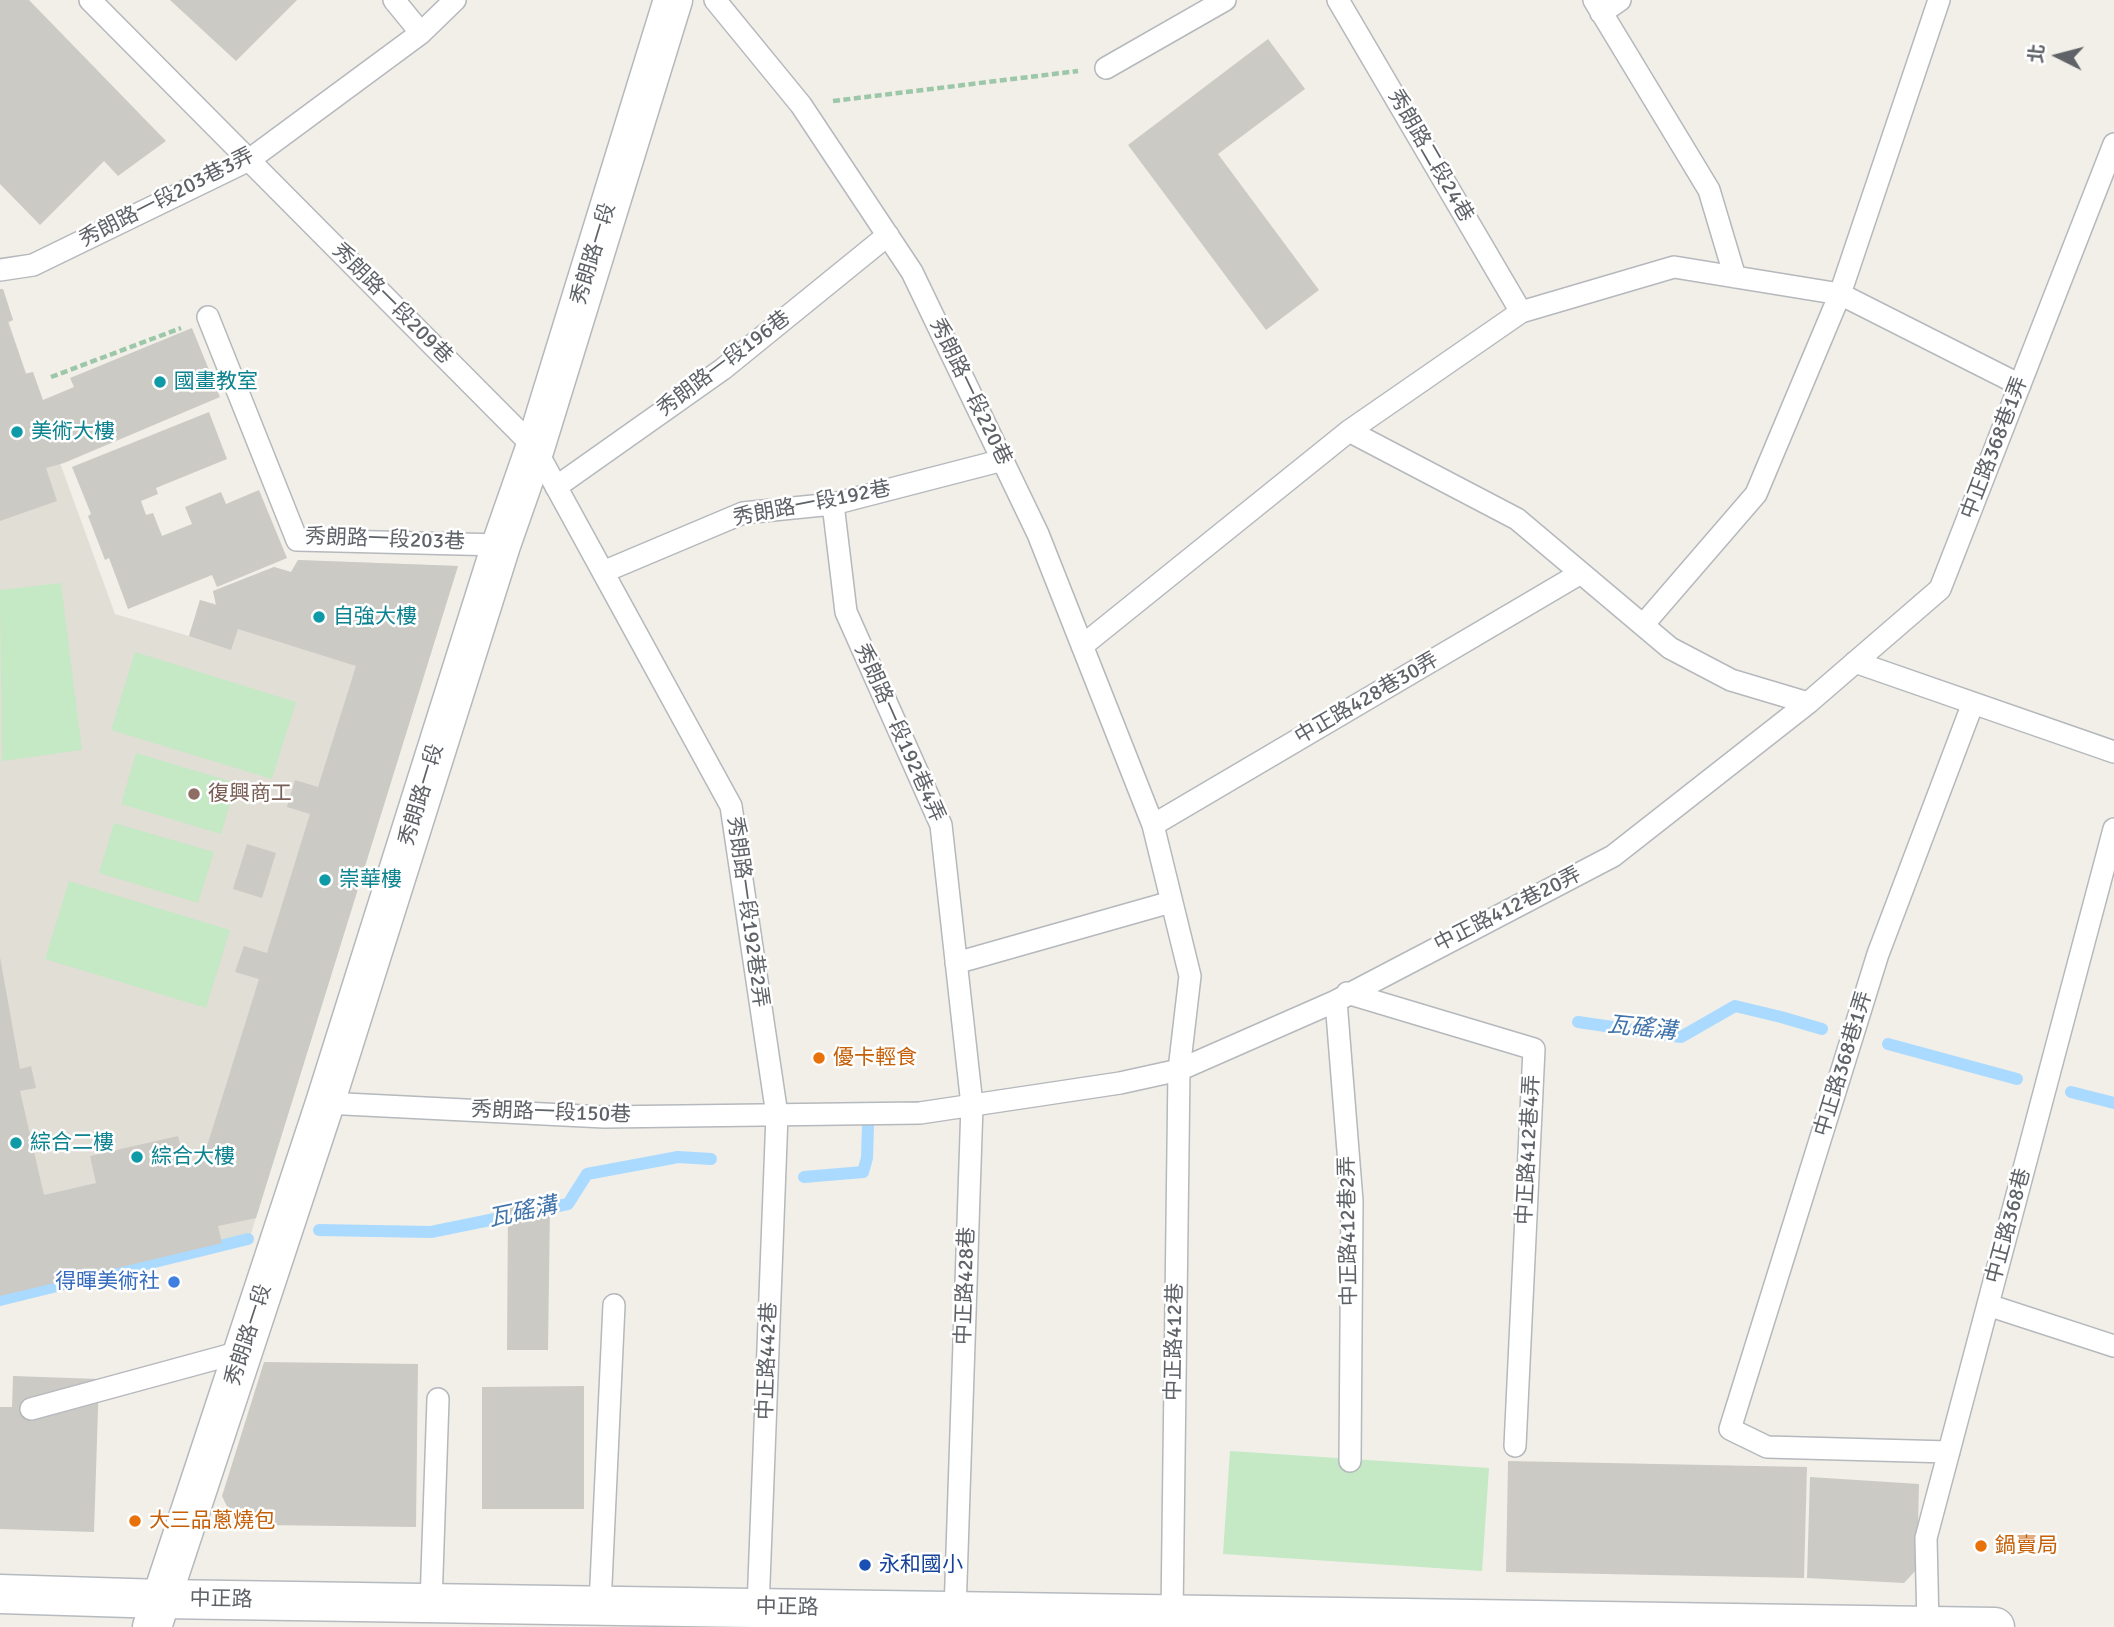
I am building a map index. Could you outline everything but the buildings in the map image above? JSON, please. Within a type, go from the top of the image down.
[{"type":"street","name":"秀朗路一段","points":[[157,1613],[325,1103],[534,448],[673,0]]},
{"type":"street","name":"中正路","points":[[0,1594],[157,1613],[432,1603],[1622,1624],[1995,1627]]},
{"type":"lane","name":"秀朗路一段209巷","points":[[90,0],[534,448]]},
{"type":"lane","points":[[394,0],[421,33]]},
{"type":"lane","name":"秀朗路一段203巷3弄","points":[[0,271],[33,265],[249,160],[421,33],[455,0]]},
{"type":"lane","name":"秀朗路一段220巷","points":[[715,0],[801,105],[912,272],[1038,534],[1153,825],[1171,902]]},
{"type":"lane","points":[[1106,68],[1226,0]]},
{"type":"lane","name":"秀朗路二段24巷","points":[[1338,0],[1521,312]]},
{"type":"lane","points":[[1620,0],[1598,6],[1709,190],[1735,277]]},
{"type":"lane","points":[[1643,625],[1756,494],[1840,294],[1939,0]]},
{"type":"lane","name":"中正路368巷1弄","points":[[1808,703],[1940,589],[2114,144]]},
{"type":"lane","name":"秀朗路一段196巷","points":[[556,487],[723,369],[888,235]]},
{"type":"lane","points":[[1083,646],[1349,431],[1521,312],[1674,267],[1840,294],[2020,385]]},
{"type":"lane","name":"秀朗路一段203巷","points":[[208,317],[297,540],[501,545]]},
{"type":"lane","points":[[1349,431],[1517,519],[1670,648],[1731,680],[1808,703]]},
{"type":"lane","points":[[534,448],[603,572]]},
{"type":"lane","name":"秀朗路一段192巷","points":[[603,572],[743,513],[833,504],[1003,460]]},
{"type":"lane","name":"秀朗路一段192巷4弄","points":[[833,504],[846,612],[941,824],[956,963]]},
{"type":"lane","name":"秀朗路一段192巷2弄","points":[[603,572],[731,806],[777,1115]]},
{"type":"lane","name":"中正路428巷30弄","points":[[1153,825],[1581,573]]},
{"type":"lane","points":[[1855,662],[2114,752]]},
{"type":"lane","name":"中正路412巷20弄","points":[[972,1105],[1120,1083],[1179,1070],[1341,997],[1613,856],[1808,703]]},
{"type":"lane","name":"中正路368巷1弄","points":[[1949,1452],[1767,1447],[1730,1430],[1878,954],[1973,703]]},
{"type":"lane","name":"中正路368巷","points":[[1928,1626],[1926,1538],[2114,829]]},
{"type":"lane","points":[[956,963],[1171,902]]},
{"type":"lane","name":"中正路412巷","points":[[1171,902],[1190,976],[1179,1070],[1172,1614]]},
{"type":"lane","name":"中正路428巷","points":[[955,1611],[972,1105],[956,963]]},
{"type":"lane","name":"中正路412巷4弄","points":[[1341,997],[1534,1049],[1515,1446]]},
{"type":"lane","name":"中正路412巷2弄","points":[[1341,997],[1352,1201],[1350,1461]]},
{"type":"lane","name":"秀朗路一段150巷","points":[[325,1103],[604,1117],[920,1113],[972,1105]]},
{"type":"lane","name":"中正路442巷","points":[[758,1608],[777,1115]]},
{"type":"lane","points":[[600,1605],[614,1305]]},
{"type":"lane","points":[[1988,1305],[2114,1346]]},
{"type":"lane","points":[[31,1409],[244,1351]]},
{"type":"lane","points":[[432,1603],[438,1399]]},
{"type":"path","points":[[801,105],[1106,68]]},
{"type":"path","points":[[51,377],[208,317]]},
{"type":"shaded area","name":"復興商工","points":[[0,289],[3,289],[13,320],[9,323],[26,373],[33,372],[60,463],[115,614],[189,636],[200,600],[216,604],[213,591],[274,567],[291,572],[298,560],[458,566],[250,1237],[0,1296]]},
{"type":"green space","points":[[61,583],[82,750],[2,761],[0,590]]},
{"type":"green space","points":[[135,652],[296,702],[272,779],[111,730]]},
{"type":"green space","points":[[136,753],[236,783],[221,834],[121,804]]},
{"type":"green space","points":[[114,823],[214,852],[198,903],[99,873]]},
{"type":"green space","points":[[69,881],[230,930],[206,1008],[45,959]]},
{"type":"green space","points":[[1230,1451],[1489,1468],[1482,1571],[1223,1554]]},
{"type":"waterway","name":"瓦磘溝","points":[[1578,1022],[1681,1037],[1735,1006],[1822,1029]]},
{"type":"waterway","name":"瓦磘溝","points":[[1888,1044],[2017,1079]]},
{"type":"waterway","name":"瓦磘溝","points":[[2071,1092],[2114,1103]]},
{"type":"waterway","name":"瓦磘溝","points":[[804,1177],[863,1172],[867,1158],[868,1125]]},
{"type":"waterway","name":"瓦磘溝","points":[[319,1230],[431,1232],[568,1204],[587,1174],[678,1157],[711,1159]]},
{"type":"waterway","name":"瓦磘溝","points":[[0,1300],[248,1239]]},
{"type":"place","name":"國畫教室","points":[[160,382]]},
{"type":"place","name":"美術大樓","points":[[17,432]]},
{"type":"place","name":"自強大樓","points":[[319,617]]},
{"type":"place","name":"復興商工","points":[[194,794]]},
{"type":"place","name":"崇華樓","points":[[325,880]]},
{"type":"place","name":"優卡輕食","points":[[819,1058]]},
{"type":"place","name":"綜合二樓","points":[[16,1143]]},
{"type":"place","name":"綜合大樓","points":[[137,1157]]},
{"type":"place","name":"得暉美術社","points":[[174,1282]]},
{"type":"place","name":"大三品蔥燒包","points":[[135,1521]]},
{"type":"place","name":"鍋賣局","points":[[1981,1546]]},
{"type":"place","name":"永和國小","points":[[865,1565]]}]
